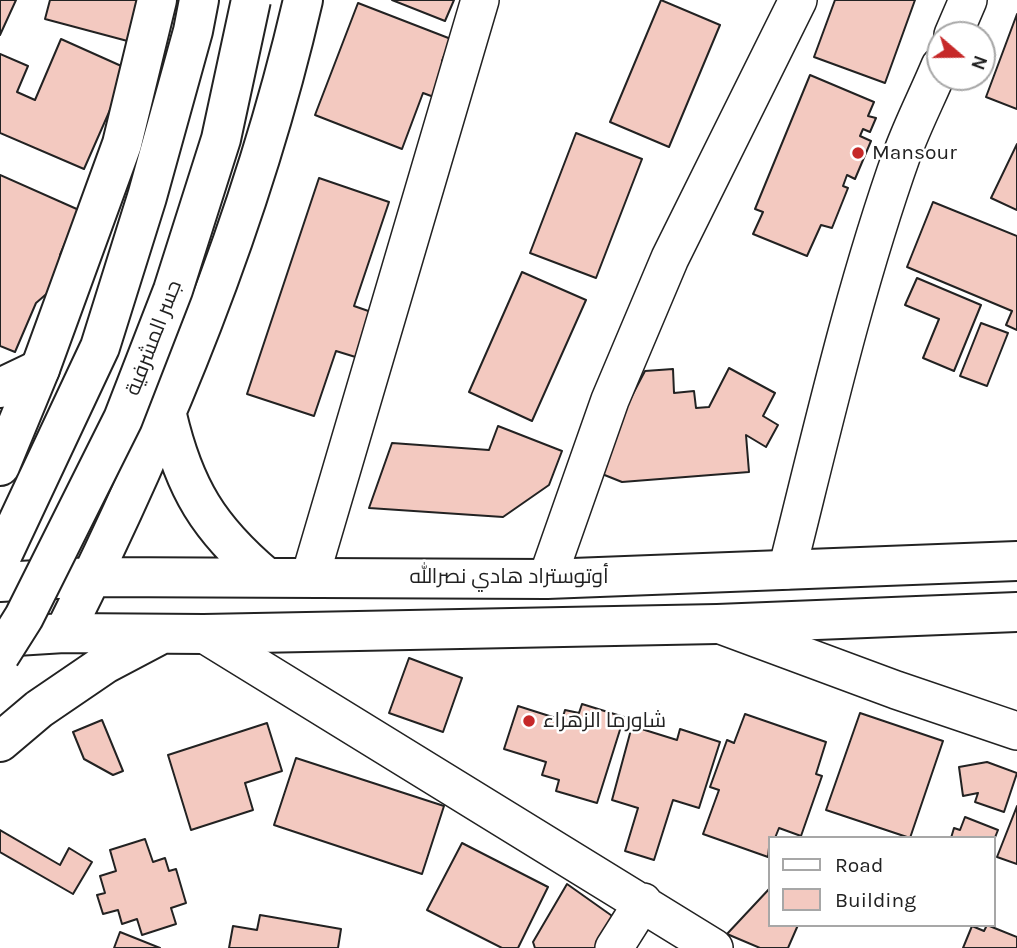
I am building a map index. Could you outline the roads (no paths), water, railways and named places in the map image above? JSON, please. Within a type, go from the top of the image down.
[{"type":"main road","points":[[0,466],[40,369],[122,144],[157,0]]},
{"type":"main road","points":[[0,560],[100,347],[147,197],[194,31],[200,0]]},
{"type":"main road","name":"جسر المشرفية","points":[[0,655],[24,617],[123,419],[168,303],[220,139],[251,0]]},
{"type":"main road","points":[[54,633],[92,577],[167,415],[215,294],[287,66],[303,0]]},
{"type":"main road","points":[[0,388],[40,369]]},
{"type":"main road","points":[[167,415],[176,453],[191,488],[205,511],[237,552],[266,577]]},
{"type":"main road","name":"أوتوستراد هادي نصرالله","points":[[0,582],[92,577],[547,579],[1017,561]]},
{"type":"main road","points":[[0,596],[23,620],[54,633]]},
{"type":"main road","points":[[0,637],[54,633],[204,634],[717,624],[1017,612]]},
{"type":"main road","points":[[0,742],[39,709],[105,664],[165,632]]},
{"type":"street","points":[[310,577],[480,0]]},
{"type":"street","points":[[547,579],[610,400],[670,258],[798,0]]},
{"type":"street","points":[[959,21],[968,0]]},
{"type":"street","points":[[787,570],[823,426],[874,244],[903,153],[929,91]]},
{"type":"street","points":[[717,624],[1017,731]]},
{"type":"street","points":[[204,634],[715,948]]},
{"type":"street","points":[[614,948],[643,902]]},
{"type":"place","name":"Mansour","points":[[858,153]]},
{"type":"place","name":"شاورما الزهراء","points":[[529,721]]}]
